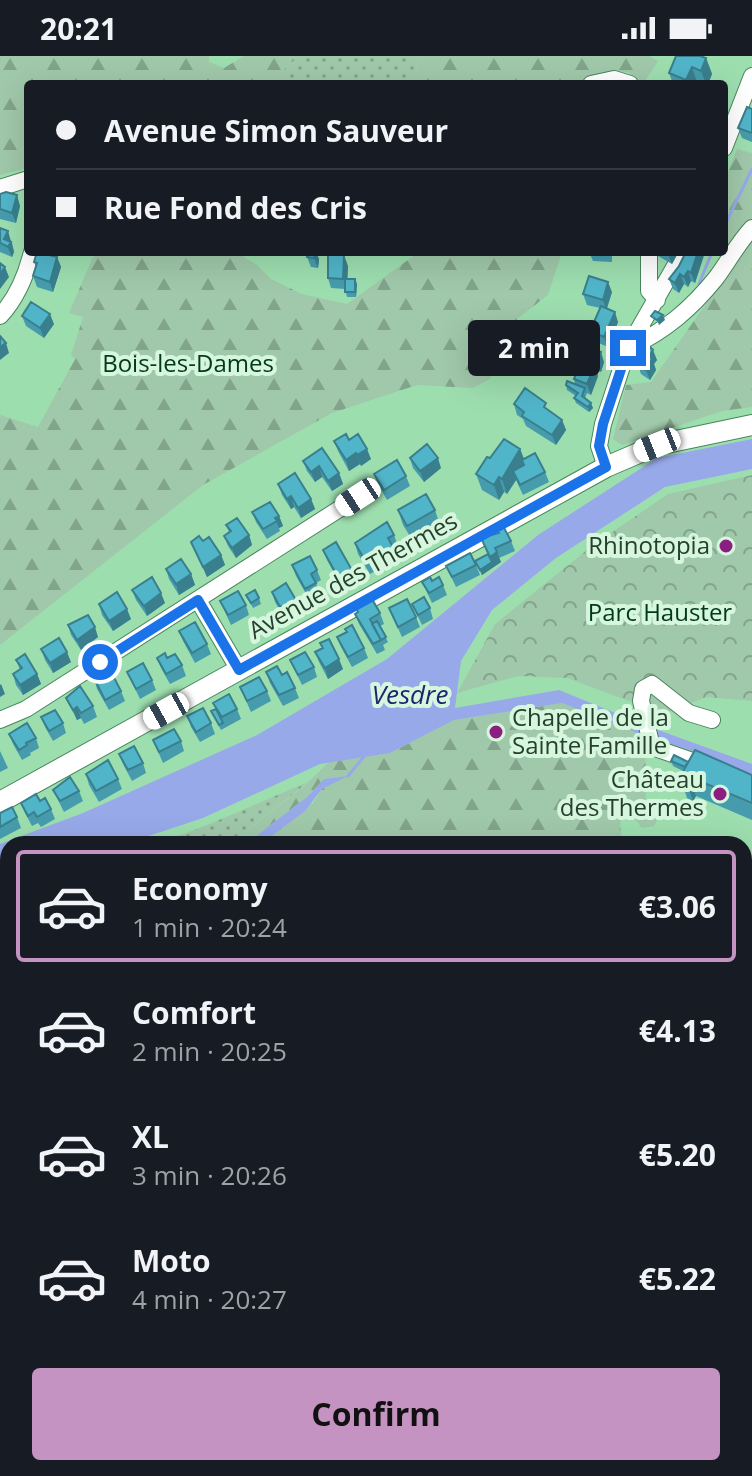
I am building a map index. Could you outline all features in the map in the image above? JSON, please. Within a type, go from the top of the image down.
[{"type":"main road","name":"Avenue des Thermes","points":[[0,802],[606,467],[657,445],[752,425]]},
{"type":"street","points":[[728,138],[752,76]]},
{"type":"street","points":[[0,188],[24,180]]},
{"type":"street","points":[[628,348],[655,335],[684,315],[716,278],[752,228]]},
{"type":"street","points":[[0,316],[14,299],[31,256]]},
{"type":"street","points":[[649,256],[649,291],[657,300]]},
{"type":"street","points":[[606,467],[599,446],[603,424],[628,348],[681,256]]},
{"type":"street","points":[[0,720],[26,709],[358,497]]},
{"type":"street","points":[[198,600],[239,670]]},
{"type":"street","points":[[712,720],[689,713],[652,684],[643,689],[641,701],[652,747],[728,775]]},
{"type":"green space","points":[[0,56],[209,56],[209,62],[224,68],[244,56],[295,56],[274,80],[24,80],[24,169],[0,175]]},
{"type":"green space","points":[[295,56],[418,56],[415,80],[274,80]]},
{"type":"green space","points":[[418,56],[649,56],[658,61],[646,80],[638,80],[628,72],[611,71],[583,80],[415,80]]},
{"type":"green space","points":[[737,149],[752,153],[752,407],[722,411],[622,445],[613,439],[626,385],[651,382],[734,264],[721,256],[728,256],[728,172]]},
{"type":"green space","name":"Bois-les-Dames","points":[[95,256],[242,256],[271,279],[302,294],[347,304],[413,256],[561,256],[548,295],[517,319],[490,379],[473,388],[417,385],[332,413],[203,485],[0,645],[0,415],[38,427],[75,359],[71,355],[83,317],[69,313]]},
{"type":"green space","name":"Parc Hauster","points":[[752,475],[752,701],[706,697],[664,714],[567,678],[518,676],[457,693],[495,624],[592,546],[668,494]]},
{"type":"green space","points":[[562,703],[645,736],[646,803],[658,819],[654,826],[642,828],[633,817],[622,816],[622,836],[271,836],[313,803],[322,789],[345,777],[324,779],[307,797],[256,836],[240,836],[304,786],[329,762],[390,753],[454,720]]},
{"type":"green space","points":[[308,782],[240,836],[177,836]]},
{"type":"water","name":"Vesdre","points":[[752,439],[752,469],[665,487],[556,558],[492,610],[461,661],[455,708],[559,690],[752,764],[752,776],[705,755],[645,736],[562,703],[454,720],[390,753],[320,764],[203,818],[148,836],[21,836],[83,813],[257,735],[387,659],[538,535],[657,458]]},
{"type":"water","points":[[348,776],[322,789],[305,811],[272,836],[256,836],[307,797],[324,779]]},
{"type":"building","points":[[676,56],[706,58],[701,71],[692,67],[686,80],[669,73]]},
{"type":"building","points":[[747,107],[752,109],[752,133],[738,128]]},
{"type":"building","points":[[0,194],[17,195],[12,213],[0,209]]},
{"type":"building","points":[[0,228],[8,231],[4,239],[11,242],[8,247],[0,243]]},
{"type":"building","points":[[36,256],[57,257],[50,282],[33,276],[37,263],[34,262]]},
{"type":"building","points":[[328,256],[344,256],[343,279],[328,278]]},
{"type":"building","points":[[684,256],[697,256],[691,273],[688,271],[684,277],[680,274],[675,283],[669,279]]},
{"type":"building","points":[[589,276],[608,282],[603,300],[583,294]]},
{"type":"building","points":[[345,279],[355,279],[355,292],[345,292]]},
{"type":"building","points":[[31,302],[50,314],[40,328],[22,316]]},
{"type":"building","points":[[601,306],[615,312],[604,337],[590,331]]},
{"type":"building","points":[[655,311],[663,315],[657,320],[651,316]]},
{"type":"building","points":[[644,341],[653,350],[646,370],[637,364],[641,359],[629,351],[635,342],[643,344]]},
{"type":"building","points":[[580,343],[601,352],[597,361],[576,353]]},
{"type":"building","points":[[581,360],[595,365],[587,384],[574,379]]},
{"type":"building","points":[[567,381],[585,388],[582,396],[591,403],[588,407],[574,398],[578,393],[566,385]]},
{"type":"building","points":[[525,388],[562,420],[552,435],[522,416],[524,412],[514,404]]},
{"type":"building","points":[[346,434],[349,440],[358,434],[367,449],[346,460],[334,441]]},
{"type":"building","points":[[504,439],[520,449],[502,479],[499,477],[494,485],[476,474]]},
{"type":"building","points":[[427,444],[438,458],[420,471],[410,458]]},
{"type":"building","points":[[322,448],[339,473],[328,481],[319,466],[311,472],[303,461]]},
{"type":"building","points":[[535,453],[545,472],[520,485],[513,471],[524,465],[522,460]]},
{"type":"building","points":[[397,460],[406,476],[384,490],[374,474]]},
{"type":"building","points":[[295,473],[311,499],[298,508],[291,496],[287,499],[278,484]]},
{"type":"building","points":[[426,494],[435,510],[407,526],[398,510]]},
{"type":"building","points":[[270,502],[279,516],[275,518],[277,521],[263,529],[252,512]]},
{"type":"building","points":[[237,518],[249,535],[232,548],[224,536],[231,531],[226,525]]},
{"type":"building","points":[[387,522],[394,535],[388,538],[394,549],[367,564],[355,543]]},
{"type":"building","points":[[503,526],[511,541],[495,548],[497,552],[490,557],[481,538],[499,533],[497,530]]},
{"type":"building","points":[[199,536],[203,541],[209,537],[221,555],[203,567],[191,542]]},
{"type":"building","points":[[336,542],[353,572],[339,579],[323,550]]},
{"type":"building","points":[[470,553],[476,565],[452,577],[446,566]]},
{"type":"building","points":[[488,554],[492,562],[480,570],[475,561]]},
{"type":"building","points":[[310,556],[317,570],[311,574],[316,583],[305,589],[292,565]]},
{"type":"building","points":[[181,559],[191,574],[176,584],[166,569]]},
{"type":"building","points":[[152,577],[161,593],[144,606],[132,590]]},
{"type":"building","points":[[430,577],[432,581],[439,577],[443,585],[429,593],[422,582]]},
{"type":"building","points":[[286,583],[296,600],[280,607],[272,592]]},
{"type":"building","points":[[255,590],[259,598],[251,603],[246,595]]},
{"type":"building","points":[[238,591],[246,605],[228,615],[220,601]]},
{"type":"building","points":[[117,592],[127,609],[109,621],[99,604]]},
{"type":"building","points":[[424,597],[430,608],[418,615],[412,604]]},
{"type":"building","points":[[372,599],[380,613],[370,619],[381,640],[373,644],[355,614],[358,612],[356,608]]},
{"type":"building","points":[[407,599],[416,617],[398,627],[389,608]]},
{"type":"building","points":[[88,615],[95,627],[77,640],[68,625]]},
{"type":"building","points":[[377,621],[386,637],[381,640],[372,624]]},
{"type":"building","points":[[195,622],[207,644],[192,653],[179,631]]},
{"type":"building","points":[[352,625],[364,648],[348,657],[337,637]]},
{"type":"building","points":[[59,638],[67,652],[50,663],[41,649]]},
{"type":"building","points":[[329,639],[339,659],[325,668],[315,652],[323,648],[320,643]]},
{"type":"building","points":[[305,652],[314,667],[298,675],[290,660]]},
{"type":"building","points":[[165,653],[167,658],[175,654],[182,665],[166,674],[157,658]]},
{"type":"building","points":[[25,654],[37,674],[20,685],[13,674],[22,668],[16,660]]},
{"type":"building","points":[[143,663],[152,680],[136,689],[127,672]]},
{"type":"building","points":[[277,666],[282,675],[287,672],[295,688],[279,695],[266,672]]},
{"type":"building","points":[[110,670],[121,691],[105,700],[94,678]]},
{"type":"building","points":[[259,677],[267,691],[247,701],[240,687]]},
{"type":"building","points":[[80,686],[93,706],[81,713],[77,707],[73,710],[66,698]]},
{"type":"building","points":[[229,694],[237,709],[222,717],[213,703]]},
{"type":"building","points":[[203,708],[211,723],[196,732],[187,716]]},
{"type":"building","points":[[216,709],[223,723],[219,725],[211,711]]},
{"type":"building","points":[[55,710],[63,723],[49,731],[41,717]]},
{"type":"building","points":[[27,723],[36,738],[19,750],[9,734]]},
{"type":"building","points":[[174,729],[181,741],[159,752],[153,740]]},
{"type":"building","points":[[134,746],[143,763],[128,770],[119,754]]},
{"type":"building","points":[[695,750],[752,775],[752,803],[688,776],[686,781],[680,777]]},
{"type":"building","points":[[674,755],[688,762],[685,767],[671,761]]},
{"type":"building","points":[[108,760],[118,779],[96,791],[86,774]]},
{"type":"building","points":[[70,777],[79,791],[60,801],[53,790]]},
{"type":"building","points":[[36,794],[40,801],[45,798],[51,809],[37,817],[34,812],[28,816],[21,803]]},
{"type":"building","points":[[12,807],[17,817],[0,827],[0,813]]},
{"type":"waterway","points":[[728,219],[752,169]]},
{"type":"waterway","points":[[699,284],[710,256]]},
{"type":"waterway","points":[[348,776],[366,754]]},
{"type":"place","name":"Rhinotopia","points":[[726,546]]},
{"type":"place","name":"Chapelle de la Sainte Famille","points":[[496,732]]},
{"type":"place","name":"Château des Thermes","points":[[720,794]]},
{"type":"route","points":[[100,662],[198,600],[239,670],[606,467],[599,446],[603,424],[628,348]]}]
